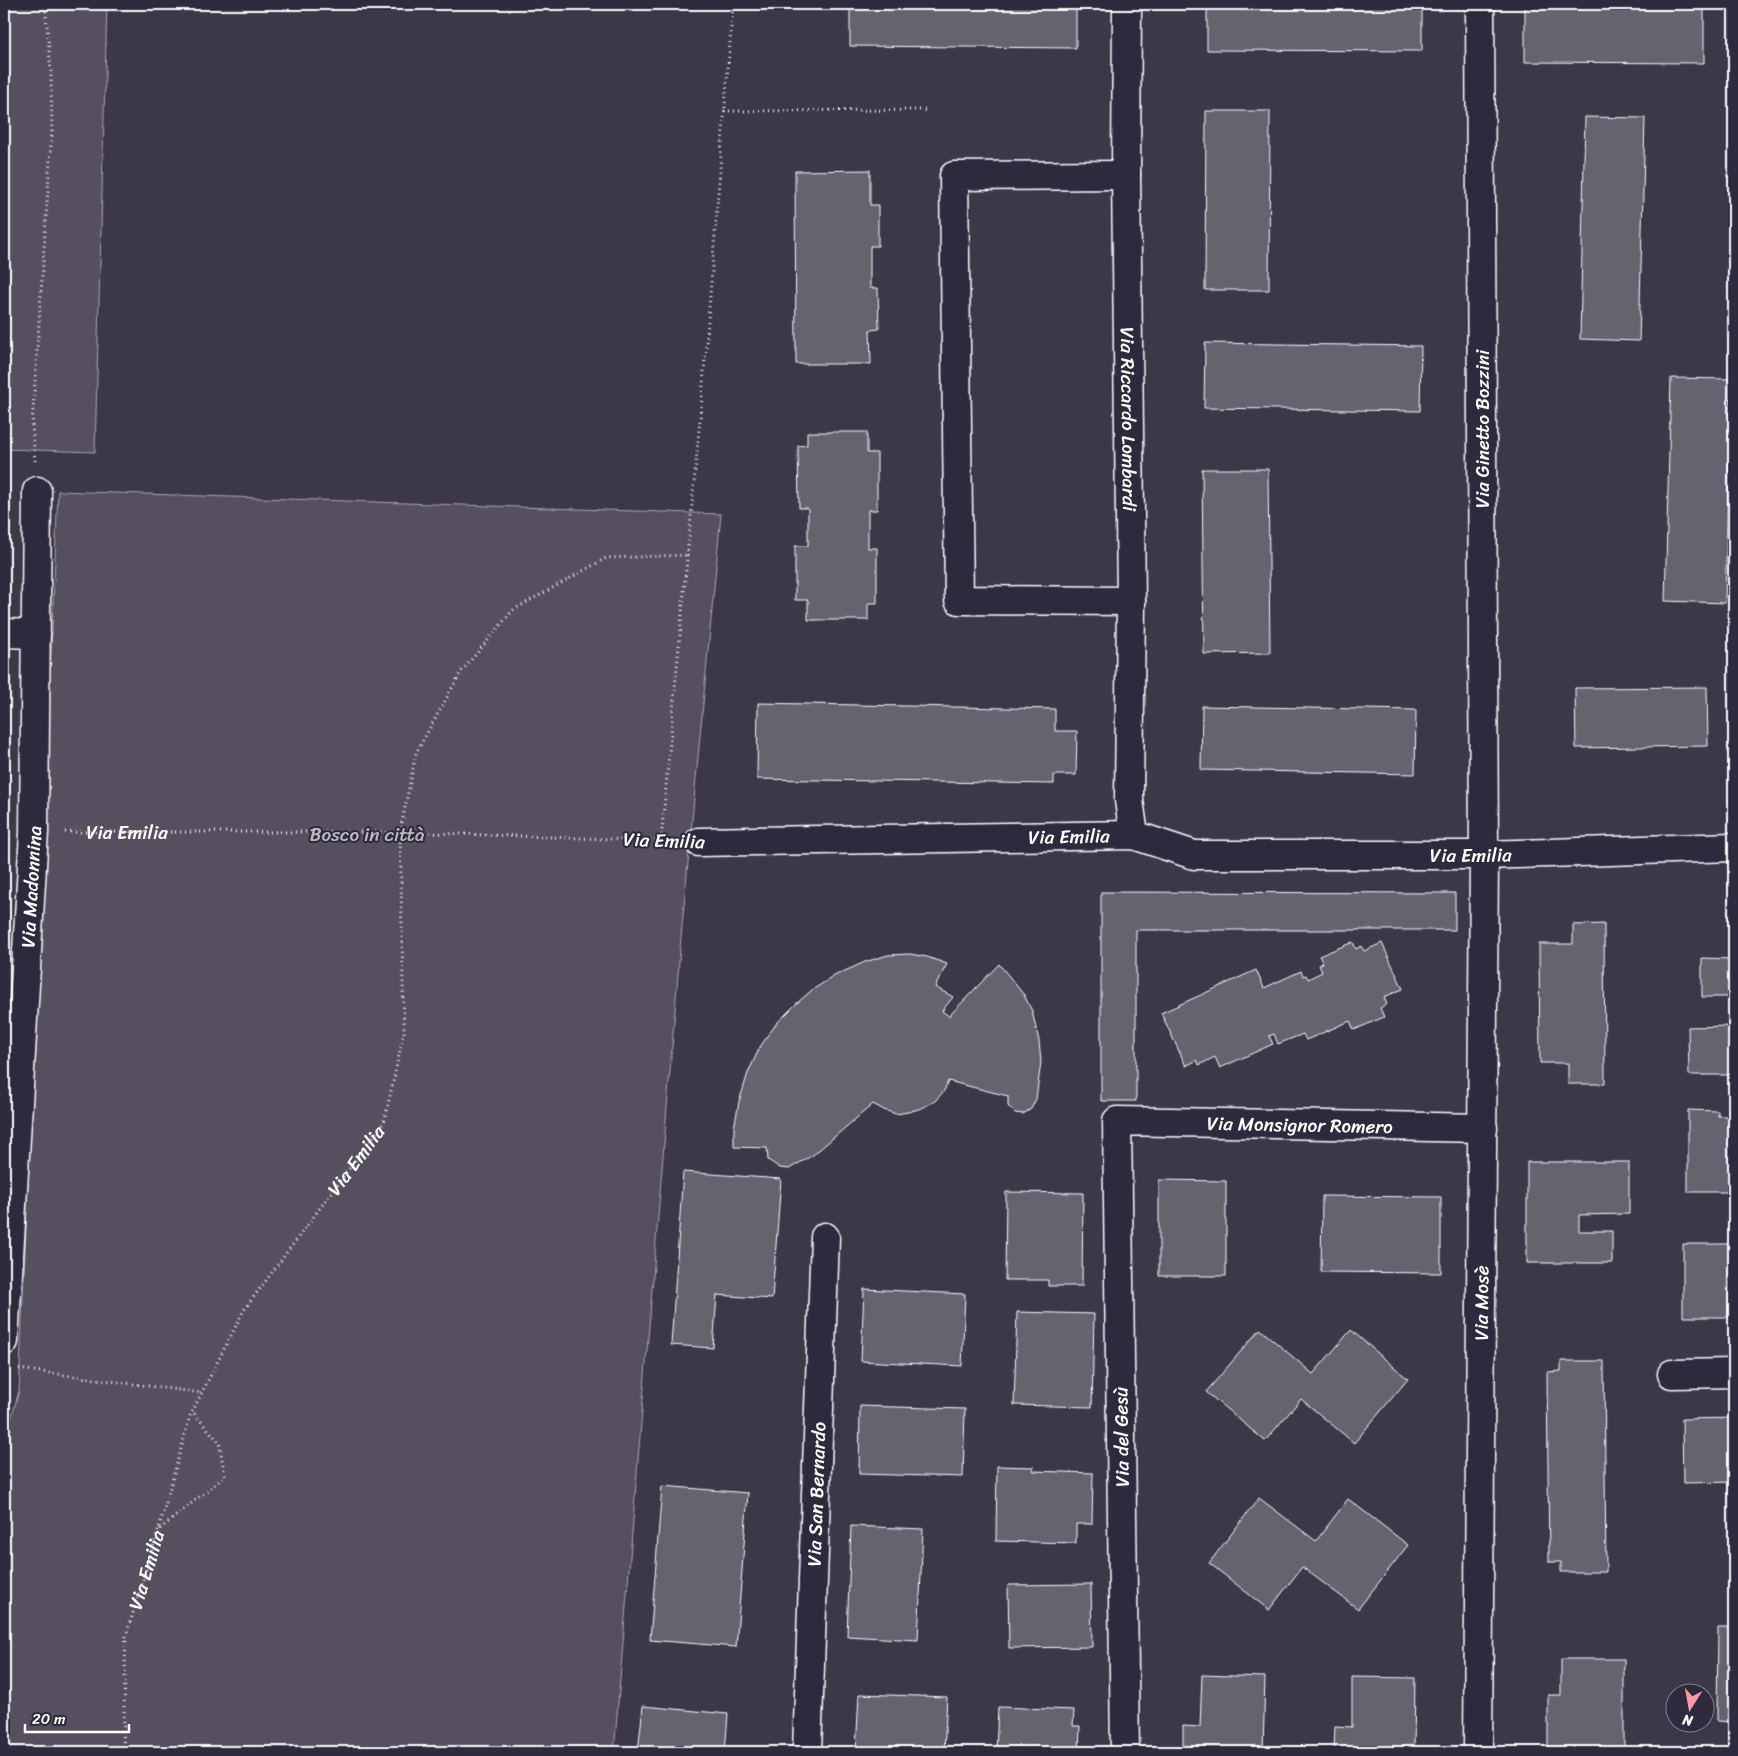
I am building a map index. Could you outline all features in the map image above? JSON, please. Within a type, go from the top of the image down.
[{"type":"street","name":"Via Riccardo Lombardi","points":[[1127,4],[1126,175],[1131,600],[1128,800],[1134,835]]},
{"type":"street","name":"Via Ginetto Bozzini","points":[[1480,4],[1484,855]]},
{"type":"street","points":[[1126,175],[954,176],[959,600],[1131,600]]},
{"type":"street","name":"Via Madonnina","points":[[4,1341],[13,1004],[34,832],[37,491]]},
{"type":"street","points":[[4,633],[36,634]]},
{"type":"street","name":"Via Emilia","points":[[700,842],[1134,835],[1194,855],[1484,855],[1734,847]]},
{"type":"street","name":"Via Mosè","points":[[1478,1752],[1484,855]]},
{"type":"street","name":"Via Monsignor Romero","points":[[1117,1121],[1483,1128]]},
{"type":"street","name":"Via del Gesù","points":[[1117,1121],[1125,1752]]},
{"type":"street","name":"Via San Bernardo","points":[[807,1752],[825,1237]]},
{"type":"street","points":[[1672,1374],[1734,1373]]},
{"type":"path","points":[[37,491],[32,426],[52,131],[51,71],[45,4]]},
{"type":"path","points":[[661,840],[702,397],[733,4]]},
{"type":"path","points":[[724,111],[929,110]]},
{"type":"path","name":"Via Emilia","points":[[123,1752],[126,1636],[192,1411],[244,1310],[333,1193],[384,1122],[404,1032],[400,832],[416,753],[461,672],[513,610],[606,558],[688,555]]},
{"type":"path","name":"Via Emilia","points":[[34,832],[400,832],[700,842]]},
{"type":"path","points":[[14,1368],[202,1393]]},
{"type":"path","points":[[158,1530],[225,1476],[219,1442],[192,1411]]},
{"type":"green space","points":[[8,4],[107,4],[95,452],[4,449],[4,237]]},
{"type":"green space","name":"Bosco in città","points":[[58,491],[721,514],[681,937],[614,1752],[4,1752],[4,1443],[19,1391]]},
{"type":"building","points":[[850,4],[1076,4],[1076,48],[850,46]]},
{"type":"building","points":[[1207,4],[1422,4],[1422,51],[1207,50]]},
{"type":"building","points":[[1525,4],[1704,4],[1704,63],[1525,62]]},
{"type":"building","points":[[1206,111],[1270,111],[1269,290],[1205,290]]},
{"type":"building","points":[[1585,117],[1645,118],[1639,341],[1580,339]]},
{"type":"building","points":[[870,170],[870,205],[878,205],[878,246],[870,246],[870,288],[878,288],[879,329],[870,330],[871,364],[796,364],[795,171]]},
{"type":"building","points":[[1205,343],[1421,346],[1420,411],[1204,408]]},
{"type":"building","points":[[1671,378],[1731,379],[1725,603],[1665,601]]},
{"type":"building","points":[[807,432],[867,432],[867,453],[877,453],[877,510],[868,510],[868,548],[877,548],[877,603],[868,603],[868,620],[808,620],[808,600],[795,600],[795,546],[808,546],[808,508],[799,508],[798,446],[807,445]]},
{"type":"building","points":[[1202,469],[1268,469],[1270,653],[1204,654]]},
{"type":"building","points":[[1707,687],[1708,746],[1576,748],[1575,688]]},
{"type":"building","points":[[758,703],[1055,709],[1055,731],[1077,731],[1076,775],[1054,775],[1054,784],[757,779]]},
{"type":"building","points":[[1202,706],[1416,710],[1415,774],[1201,770]]},
{"type":"building","points":[[1101,892],[1455,893],[1455,930],[1136,930],[1136,1101],[1101,1101]]},
{"type":"building","points":[[1604,924],[1605,1084],[1568,1084],[1568,1063],[1540,1063],[1539,944],[1573,944],[1573,925]]},
{"type":"building","points":[[1353,942],[1356,949],[1361,946],[1364,951],[1382,943],[1403,989],[1384,997],[1387,1004],[1380,1008],[1384,1017],[1354,1030],[1350,1021],[1306,1040],[1303,1034],[1278,1044],[1274,1034],[1269,1036],[1273,1044],[1220,1068],[1215,1057],[1199,1065],[1197,1060],[1186,1066],[1161,1013],[1256,970],[1264,988],[1301,971],[1303,976],[1306,975],[1308,979],[1322,972],[1319,965],[1323,963],[1319,956]]},
{"type":"building","points":[[910,954],[927,957],[947,964],[935,987],[953,997],[942,1011],[949,1016],[999,964],[1024,995],[1032,1011],[1039,1041],[1041,1062],[1036,1099],[1031,1109],[1023,1114],[1015,1113],[1008,1106],[1008,1096],[948,1081],[944,1091],[935,1101],[922,1108],[896,1114],[873,1104],[813,1155],[789,1169],[780,1168],[768,1160],[767,1148],[734,1147],[734,1128],[739,1102],[748,1073],[760,1047],[776,1024],[812,990],[836,975],[865,962],[888,955]]},
{"type":"building","points":[[1702,958],[1734,959],[1734,997],[1702,997]]},
{"type":"building","points":[[1734,1026],[1734,1075],[1689,1075],[1688,1027]]},
{"type":"building","points":[[1688,1110],[1718,1111],[1718,1116],[1734,1116],[1734,1192],[1688,1192]]},
{"type":"building","points":[[1527,1162],[1629,1162],[1629,1214],[1579,1215],[1579,1231],[1612,1231],[1612,1263],[1527,1263]]},
{"type":"building","points":[[683,1172],[781,1179],[772,1299],[717,1295],[713,1348],[671,1345]]},
{"type":"building","points":[[1159,1180],[1226,1181],[1226,1276],[1159,1276]]},
{"type":"building","points":[[1006,1192],[1083,1193],[1082,1286],[1048,1286],[1048,1280],[1005,1280]]},
{"type":"building","points":[[1322,1196],[1441,1197],[1441,1273],[1321,1272]]},
{"type":"building","points":[[1683,1244],[1734,1244],[1734,1317],[1683,1317]]},
{"type":"building","points":[[864,1289],[965,1294],[962,1366],[861,1361]]},
{"type":"building","points":[[1017,1312],[1094,1314],[1092,1407],[1014,1405]]},
{"type":"building","points":[[1260,1329],[1313,1374],[1351,1330],[1408,1379],[1354,1443],[1301,1399],[1265,1441],[1206,1392]]},
{"type":"building","points":[[1561,1361],[1604,1361],[1606,1572],[1561,1572],[1561,1562],[1549,1562],[1547,1372],[1561,1371]]},
{"type":"building","points":[[860,1406],[965,1409],[963,1477],[859,1474]]},
{"type":"building","points":[[1734,1418],[1734,1482],[1683,1483],[1682,1419]]},
{"type":"building","points":[[997,1466],[1034,1467],[1033,1471],[1093,1473],[1092,1524],[1076,1524],[1076,1543],[996,1541]]},
{"type":"building","points":[[662,1486],[748,1493],[736,1647],[650,1640]]},
{"type":"building","points":[[1259,1498],[1316,1541],[1348,1499],[1408,1545],[1358,1609],[1302,1567],[1269,1610],[1209,1563]]},
{"type":"building","points":[[851,1526],[923,1529],[918,1640],[847,1636]]},
{"type":"building","points":[[1091,1584],[1092,1647],[1009,1648],[1008,1585]]},
{"type":"building","points":[[1718,1628],[1734,1628],[1734,1722],[1717,1721]]},
{"type":"building","points":[[1561,1659],[1624,1659],[1624,1752],[1548,1752],[1548,1695],[1561,1695]]},
{"type":"building","points":[[1202,1675],[1265,1677],[1263,1752],[1183,1752],[1183,1726],[1200,1727]]},
{"type":"building","points":[[1352,1677],[1415,1678],[1414,1752],[1334,1752],[1335,1726],[1352,1727]]},
{"type":"building","points":[[859,1694],[947,1697],[944,1752],[856,1752]]},
{"type":"building","points":[[643,1706],[728,1714],[725,1752],[638,1752]]},
{"type":"building","points":[[998,1707],[1074,1710],[1073,1726],[1080,1726],[1079,1752],[996,1752]]}]
